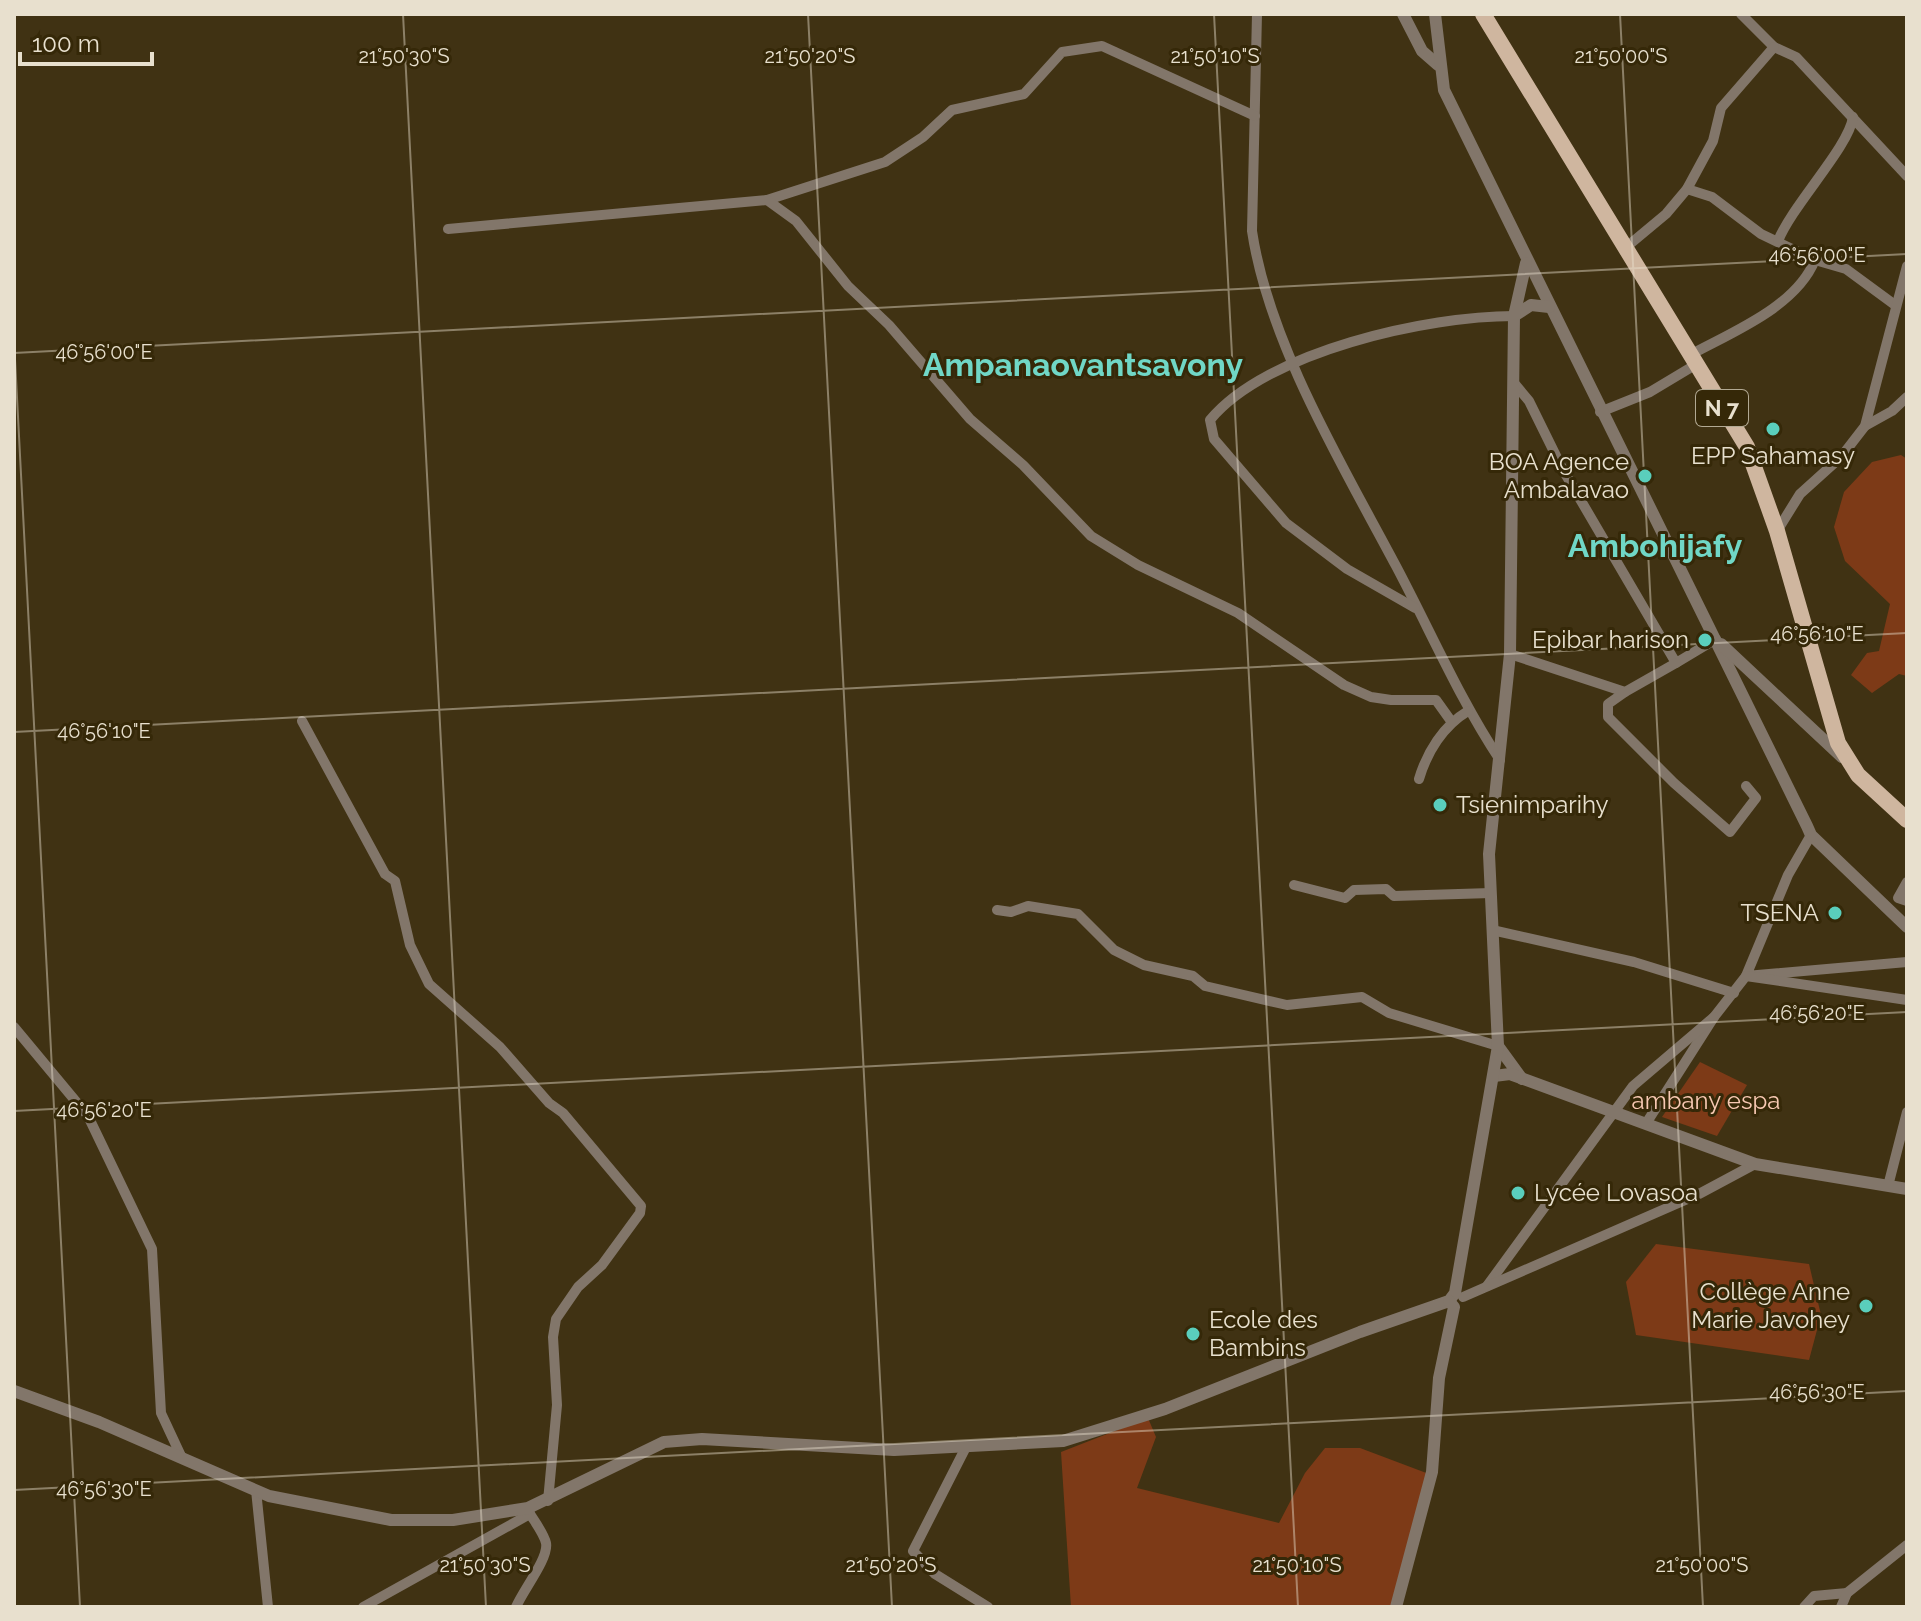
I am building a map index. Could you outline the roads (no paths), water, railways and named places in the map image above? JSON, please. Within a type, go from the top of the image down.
[{"type":"main road","name":"N 7","points":[[1488,16],[1624,249],[1747,447],[1777,531],[1832,721],[1847,762],[1907,820]]},
{"type":"street","points":[[1257,14],[1252,231],[1256,259],[1293,362],[1345,476],[1468,711],[1500,760]]},
{"type":"street","points":[[1403,14],[1422,51],[1438,65]]},
{"type":"street","points":[[1435,14],[1438,65],[1444,90],[1526,263],[1811,835],[1907,927]]},
{"type":"street","points":[[1741,14],[1774,47],[1796,57],[1907,176]]},
{"type":"street","points":[[448,229],[767,200],[885,162],[923,137],[952,110],[1024,94],[1062,52],[1079,48],[1102,46],[1255,116]]},
{"type":"street","points":[[1624,249],[1666,214],[1687,189],[1713,141],[1721,108],[1774,47]]},
{"type":"street","points":[[1778,241],[1810,186],[1851,129],[1853,117]]},
{"type":"street","points":[[1687,189],[1712,197],[1744,223],[1815,260],[1846,269],[1895,305]]},
{"type":"street","points":[[767,200],[796,221],[848,286],[889,325],[970,419],[1050,492],[1077,525],[1138,565],[1238,613],[1344,685],[1371,697],[1436,700],[1451,721]]},
{"type":"street","points":[[1600,412],[1650,392],[1764,314],[1809,275],[1815,260]]},
{"type":"street","points":[[1396,1607],[1432,1472],[1439,1378],[1498,1046],[1489,854],[1510,654],[1514,316],[1526,263]]},
{"type":"street","points":[[1865,426],[1907,266]]},
{"type":"street","points":[[1416,609],[1347,569],[1286,523],[1214,439],[1210,420],[1222,406],[1293,362],[1333,347],[1447,321],[1514,316],[1531,305],[1549,307]]},
{"type":"street","points":[[1514,383],[1529,401],[1563,470],[1676,663]]},
{"type":"street","points":[[1777,531],[1800,494],[1841,457],[1865,426],[1892,411],[1907,397]]},
{"type":"street","points":[[1716,639],[1608,704],[1608,717],[1674,783],[1730,832],[1756,798],[1746,786]]},
{"type":"street","points":[[1716,639],[1847,762]]},
{"type":"street","points":[[1510,654],[1625,692]]},
{"type":"street","points":[[1419,779],[1424,761],[1451,721],[1468,711]]},
{"type":"street","points":[[302,721],[385,874],[395,881],[410,945],[429,984],[500,1047],[549,1103],[563,1113],[641,1206],[620,1242],[578,1287],[556,1319],[553,1337],[557,1405],[548,1501]]},
{"type":"street","points":[[1809,727],[1832,721]]},
{"type":"street","points":[[1647,1122],[1714,1017],[1746,976],[1788,875],[1811,835]]},
{"type":"street","points":[[1886,907],[1903,899],[1907,882]]},
{"type":"street","points":[[1294,885],[1345,898],[1354,890],[1386,889],[1394,896],[1491,893]]},
{"type":"street","points":[[997,910],[1011,912],[1028,906],[1078,914],[1114,950],[1144,965],[1193,976],[1205,986],[1287,1005],[1362,997],[1389,1013],[1498,1046],[1524,1081]]},
{"type":"street","points":[[1492,930],[1634,962],[1734,993]]},
{"type":"street","points":[[1746,976],[1907,962]]},
{"type":"street","points":[[1746,976],[1907,1000]]},
{"type":"street","points":[[1487,1286],[1633,1086],[1714,1017]]},
{"type":"street","points":[[14,1027],[88,1116],[152,1249],[161,1413],[182,1458]]},
{"type":"street","points":[[1494,1076],[1510,1074],[1755,1164],[1907,1189]]},
{"type":"street","points":[[1888,1186],[1907,1112]]},
{"type":"street","points":[[363,1607],[529,1511],[664,1442],[702,1439],[894,1450],[1063,1441],[1113,1427],[1455,1300],[1699,1194],[1755,1164]]},
{"type":"street","points":[[14,1391],[99,1422],[256,1490],[391,1520],[453,1520],[529,1511]]},
{"type":"street","points":[[966,1447],[913,1551],[935,1574],[988,1607]]},
{"type":"street","points":[[256,1490],[268,1607]]},
{"type":"street","points":[[516,1607],[523,1588],[545,1559],[546,1542],[529,1511]]},
{"type":"street","points":[[1841,1607],[1847,1593],[1907,1545]]},
{"type":"street","points":[[1804,1607],[1814,1596],[1847,1593]]},
{"type":"place","name":"EPP Sahamasy","points":[[1773,429]]},
{"type":"place","name":"BOA Agence Ambalavao","points":[[1645,476]]},
{"type":"place","name":"Epibar harison","points":[[1705,640]]},
{"type":"place","name":"Tsienimparihy","points":[[1440,805]]},
{"type":"place","name":"TSENA","points":[[1835,913]]},
{"type":"place","name":"Lycée Lovasoa","points":[[1518,1193]]},
{"type":"place","name":"Collège Anne Marie Javohey","points":[[1866,1306]]},
{"type":"place","name":"Ecole des Bambins","points":[[1193,1334]]},
{"type":"district","name":"Ampanaovantsavony","points":[[1083,365]]},
{"type":"district","name":"Ambohijafy","points":[[1655,546]]},
{"type":"park label","name":"ambany espa","points":[[1706,1101]]}]
